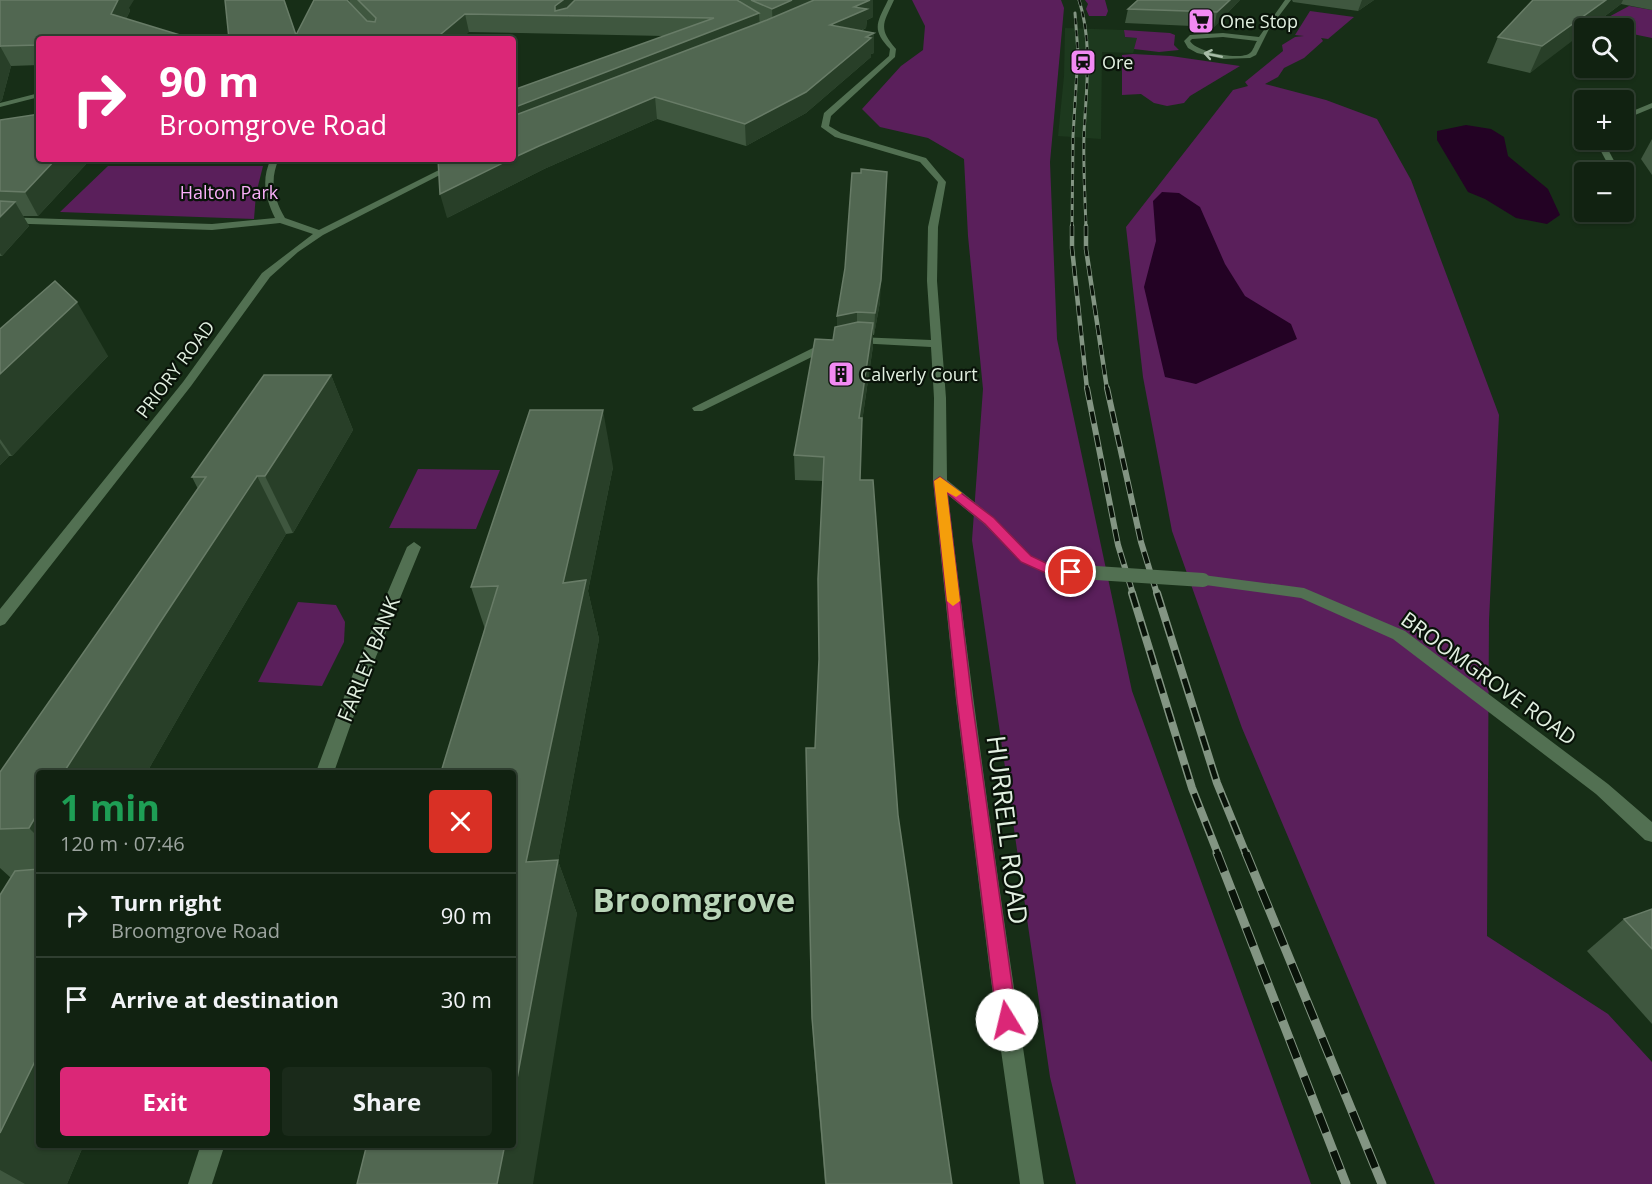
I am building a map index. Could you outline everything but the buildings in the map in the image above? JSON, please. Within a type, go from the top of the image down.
[{"type":"street","points":[[891,0],[880,24],[880,36],[893,49],[892,57],[827,116],[825,127],[838,135],[923,160],[942,182],[933,227],[932,281],[940,398],[940,481]]},
{"type":"street","points":[[1260,39],[1201,35],[1190,37],[1187,41],[1190,47],[1198,52],[1240,58],[1254,54],[1260,39],[1288,0]]},
{"type":"street","points":[[0,105],[36,96]]},
{"type":"street","points":[[1634,113],[1652,105]]},
{"type":"street","points":[[274,162],[269,183],[271,202],[280,220]]},
{"type":"street","name":"PRIORY ROAD","points":[[0,620],[187,384],[266,275],[295,250],[320,233],[461,162]]},
{"type":"street","points":[[0,220],[212,226],[280,220],[320,233]]},
{"type":"street","points":[[698,408],[825,346],[857,340],[936,344]]},
{"type":"street","name":"BROOMGROVE ROAD","points":[[940,481],[981,514],[1026,559],[1050,570],[1203,580],[1304,593],[1399,635],[1602,789],[1652,834]]},
{"type":"street","name":"HURRELL ROAD","points":[[940,481],[964,700],[998,962],[1032,1184]]},
{"type":"street","name":"FARLEY BANK","points":[[326,770],[358,681],[414,547]]},
{"type":"street","points":[[200,1184],[212,1148]]},
{"type":"shaded area","points":[[1065,28],[1124,30],[1125,37],[1138,38],[1133,53],[1102,52],[1101,139],[1058,136],[1064,76]]},
{"type":"shaded area","points":[[1466,125],[1491,129],[1504,137],[1508,156],[1548,189],[1560,215],[1547,224],[1516,218],[1485,199],[1468,192],[1437,140],[1437,131]]},
{"type":"shaded area","points":[[1162,192],[1179,193],[1200,207],[1225,264],[1245,296],[1291,324],[1297,339],[1196,384],[1165,377],[1144,287],[1156,241],[1153,201]]},
{"type":"green space","points":[[912,0],[1061,0],[1064,8],[1050,162],[1057,339],[1132,691],[1311,1184],[1076,1184],[1050,1077],[972,540],[983,389],[968,236],[964,159],[928,138],[880,127],[862,109],[901,66],[923,50],[925,26]]},
{"type":"green space","points":[[1085,0],[1105,0],[1108,11],[1106,16],[1089,16],[1086,9],[1088,4]]},
{"type":"green space","points":[[1629,6],[1652,10],[1652,38],[1634,34],[1634,18],[1607,18]]},
{"type":"green space","points":[[1310,11],[1354,17],[1328,39],[1321,38],[1323,41],[1304,58],[1284,68],[1278,77],[1265,84],[1326,100],[1377,119],[1411,180],[1499,415],[1489,620],[1487,936],[1608,1014],[1652,1062],[1652,1184],[1435,1184],[1242,728],[1172,531],[1143,377],[1126,227],[1233,90],[1248,86],[1245,82],[1283,51],[1282,45],[1295,37],[1304,36],[1295,35]]},
{"type":"green space","points":[[1124,30],[1170,33],[1175,35],[1174,45],[1179,50],[1159,52],[1134,49],[1137,38],[1125,37]]},
{"type":"green space","points":[[1122,55],[1171,56],[1240,66],[1190,96],[1184,103],[1167,106],[1154,103],[1141,94],[1122,95]]},
{"type":"green space","name":"Halton Park","points":[[108,166],[263,166],[256,194],[254,219],[60,212]]},
{"type":"green space","points":[[418,469],[500,470],[476,529],[389,528]]},
{"type":"green space","points":[[298,602],[336,605],[345,622],[344,642],[322,686],[258,682]]},
{"type":"railway","points":[[1079,0],[1087,50],[1084,146],[1086,228]]},
{"type":"railway","points":[[1072,228],[1073,136],[1078,53],[1075,13]]},
{"type":"railway","points":[[1072,228],[1072,248],[1087,389]]},
{"type":"railway","points":[[1086,228],[1086,249],[1107,389]]},
{"type":"railway","points":[[1087,388],[1118,545],[1133,594]]},
{"type":"railway","points":[[1107,388],[1141,542],[1157,594]]},
{"type":"railway","points":[[1132,593],[1192,788],[1218,854]]},
{"type":"railway","points":[[1157,593],[1217,783],[1246,854]]},
{"type":"railway","points":[[1217,853],[1346,1184]]},
{"type":"railway","points":[[1246,853],[1382,1184]]},
{"type":"slow traffic","points":[[953,601],[940,481],[956,493]]},
{"type":"place","name":"One Stop","points":[[1201,21]]},
{"type":"place","name":"Ore","points":[[1083,62]]},
{"type":"place","name":"Calverly Court","points":[[841,374]]},
{"type":"district","name":"Broomgrove","points":[[694,899]]},
{"type":"route","points":[[1007,1020],[964,700],[940,481],[965,499],[1026,559],[1050,570],[1071,572]]}]
